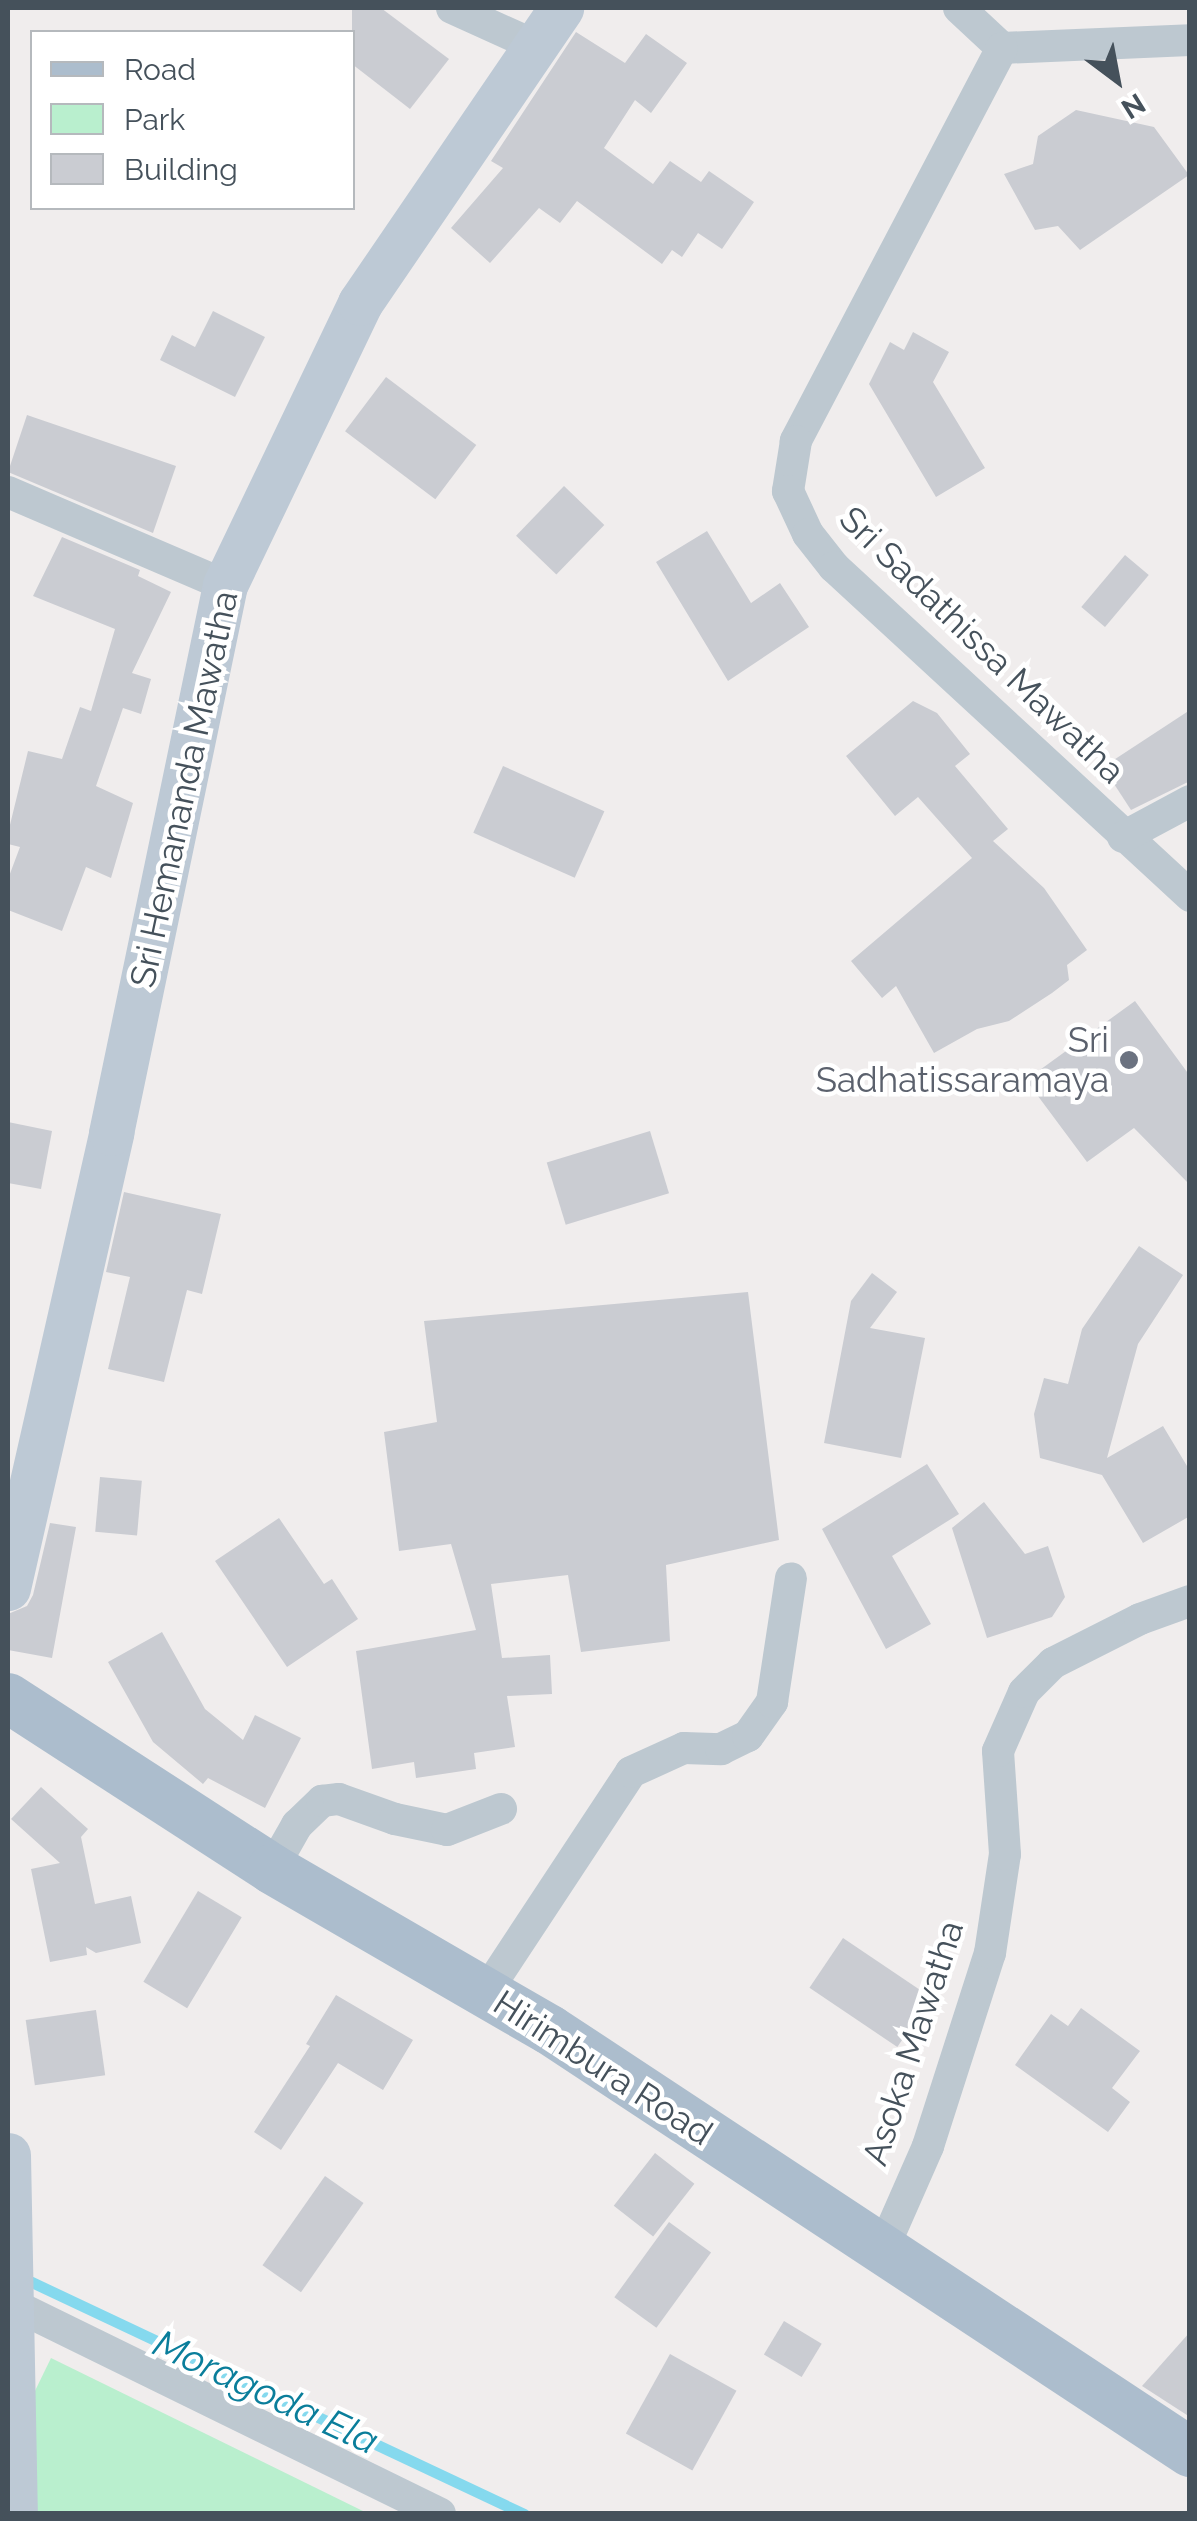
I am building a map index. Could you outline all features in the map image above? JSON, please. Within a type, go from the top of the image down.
[{"type":"main road","name":"Sri Hemananda Mawatha","points":[[8,1588],[111,1133],[225,585],[360,303],[561,8]]},
{"type":"main road","name":"Hirimbura Road","points":[[8,1698],[272,1869],[550,2030],[1190,2452]]},
{"type":"main road","points":[[9,2173],[14,2514]]},
{"type":"street","points":[[452,8],[536,46]]},
{"type":"street","points":[[959,8],[1002,48],[1190,40]]},
{"type":"street","name":"Sri Sadathissa Mawatha","points":[[1002,48],[796,442],[788,491],[808,534],[834,567],[1190,896]]},
{"type":"street","points":[[8,492],[225,585]]},
{"type":"street","points":[[1123,836],[1190,801]]},
{"type":"street","points":[[486,1992],[632,1772],[684,1748],[720,1749],[748,1736],[772,1702],[791,1578]]},
{"type":"street","name":"Asoka Mawatha","points":[[882,2251],[928,2146],[990,1953],[1005,1854],[998,1751],[1024,1692],[1053,1663],[1140,1619],[1190,1601]]},
{"type":"street","points":[[272,1869],[297,1825],[322,1801],[339,1799],[395,1819],[447,1830],[501,1809]]},
{"type":"street","points":[[10,2303],[440,2514]]},
{"type":"green space","points":[[51,2358],[367,2513],[31,2514],[33,2395]]},
{"type":"building","points":[[352,8],[381,8],[449,59],[410,109],[355,66]]},
{"type":"building","points":[[576,32],[625,63],[646,34],[687,63],[651,113],[635,100],[604,148],[653,184],[670,161],[701,182],[709,171],[754,202],[722,249],[698,233],[682,257],[672,250],[662,264],[577,201],[560,223],[539,208],[490,263],[451,228],[503,168],[491,161]]},
{"type":"building","points":[[1076,110],[1154,127],[1189,175],[1080,250],[1058,226],[1035,230],[1004,174],[1033,164],[1038,136]]},
{"type":"building","points":[[213,311],[265,337],[235,397],[160,360],[172,335],[195,347]]},
{"type":"building","points":[[913,332],[949,352],[933,382],[985,468],[936,497],[869,384],[890,342],[904,350]]},
{"type":"building","points":[[386,377],[476,445],[435,499],[345,431]]},
{"type":"building","points":[[27,415],[176,466],[153,533],[8,472]]},
{"type":"building","points":[[564,486],[604,525],[556,575],[516,536]]},
{"type":"building","points":[[707,531],[751,603],[780,583],[809,627],[728,681],[656,562]]},
{"type":"building","points":[[62,537],[140,570],[138,576],[171,592],[132,673],[151,679],[141,714],[123,708],[96,786],[133,803],[111,878],[86,867],[62,931],[8,910],[8,879],[20,847],[8,844],[8,833],[28,751],[62,759],[80,707],[91,711],[115,629],[33,596]]},
{"type":"building","points":[[1125,555],[1149,575],[1105,627],[1081,607]]},
{"type":"building","points":[[913,701],[937,713],[970,754],[955,766],[1008,829],[993,841],[1044,888],[1087,950],[1067,965],[1069,980],[1052,993],[1009,1021],[977,1029],[934,1053],[896,986],[882,998],[851,961],[972,858],[918,797],[895,816],[846,756]]},
{"type":"building","points":[[1190,710],[1190,781],[1131,810],[1103,767]]},
{"type":"building","points":[[503,766],[604,811],[575,878],[473,833]]},
{"type":"building","points":[[1135,1001],[1190,1076],[1190,1185],[1134,1128],[1087,1162],[1026,1080]]},
{"type":"building","points":[[8,1122],[52,1131],[41,1189],[8,1183]]},
{"type":"building","points":[[650,1131],[669,1193],[566,1225],[547,1163]]},
{"type":"building","points":[[124,1192],[221,1214],[202,1294],[187,1290],[164,1382],[108,1369],[130,1277],[106,1272]]},
{"type":"building","points":[[1139,1246],[1183,1275],[1138,1344],[1107,1458],[1163,1426],[1190,1471],[1190,1516],[1143,1543],[1102,1475],[1040,1458],[1034,1414],[1044,1378],[1068,1384],[1082,1329]]},
{"type":"building","points":[[872,1273],[897,1292],[870,1328],[925,1338],[901,1458],[824,1443],[851,1301]]},
{"type":"building","points":[[748,1292],[779,1540],[666,1565],[670,1641],[581,1652],[568,1575],[491,1584],[502,1658],[550,1655],[552,1694],[507,1696],[515,1747],[474,1753],[476,1769],[416,1778],[414,1762],[372,1769],[356,1651],[476,1630],[451,1544],[399,1551],[384,1432],[437,1422],[424,1321]]},
{"type":"building","points":[[927,1464],[959,1514],[892,1556],[931,1624],[886,1649],[822,1529]]},
{"type":"building","points":[[100,1477],[142,1481],[137,1535],[95,1532]]},
{"type":"building","points":[[984,1502],[1025,1554],[1048,1546],[1065,1597],[1052,1617],[987,1638],[952,1528]]},
{"type":"building","points":[[279,1518],[324,1584],[332,1579],[358,1619],[287,1667],[215,1561]]},
{"type":"building","points":[[50,1523],[76,1527],[52,1658],[8,1650],[8,1614],[27,1606],[33,1595]]},
{"type":"building","points":[[162,1632],[205,1709],[243,1740],[255,1715],[301,1738],[265,1808],[208,1778],[203,1784],[153,1742],[108,1662]]},
{"type":"building","points":[[41,1787],[88,1829],[81,1837],[95,1904],[131,1896],[141,1943],[96,1953],[86,1947],[87,1955],[50,1962],[31,1869],[60,1863],[11,1819]]},
{"type":"building","points":[[198,1891],[242,1917],[187,2008],[143,1982]]},
{"type":"building","points":[[843,1938],[931,1997],[897,2047],[809,1988]]},
{"type":"building","points":[[336,1995],[413,2040],[383,2090],[338,2063],[281,2150],[254,2132],[310,2046],[306,2044]]},
{"type":"building","points":[[1081,2008],[1140,2051],[1112,2088],[1130,2102],[1108,2132],[1015,2065],[1051,2014],[1068,2026]]},
{"type":"building","points":[[96,2010],[105,2075],[35,2085],[26,2020]]},
{"type":"building","points":[[655,2153],[694,2184],[653,2237],[614,2206]]},
{"type":"building","points":[[325,2176],[364,2203],[301,2292],[262,2265]]},
{"type":"building","points":[[669,2222],[711,2253],[656,2328],[614,2297]]},
{"type":"building","points":[[784,2321],[822,2344],[802,2377],[764,2354]]},
{"type":"building","points":[[1190,2332],[1190,2417],[1142,2386]]},
{"type":"building","points":[[670,2354],[736,2391],[692,2470],[626,2434]]},
{"type":"waterway","name":"Moragoda Ela","points":[[21,2277],[524,2514]]},
{"type":"place","name":"Sri Sadhatissaramaya","points":[[1129,1060]]}]
